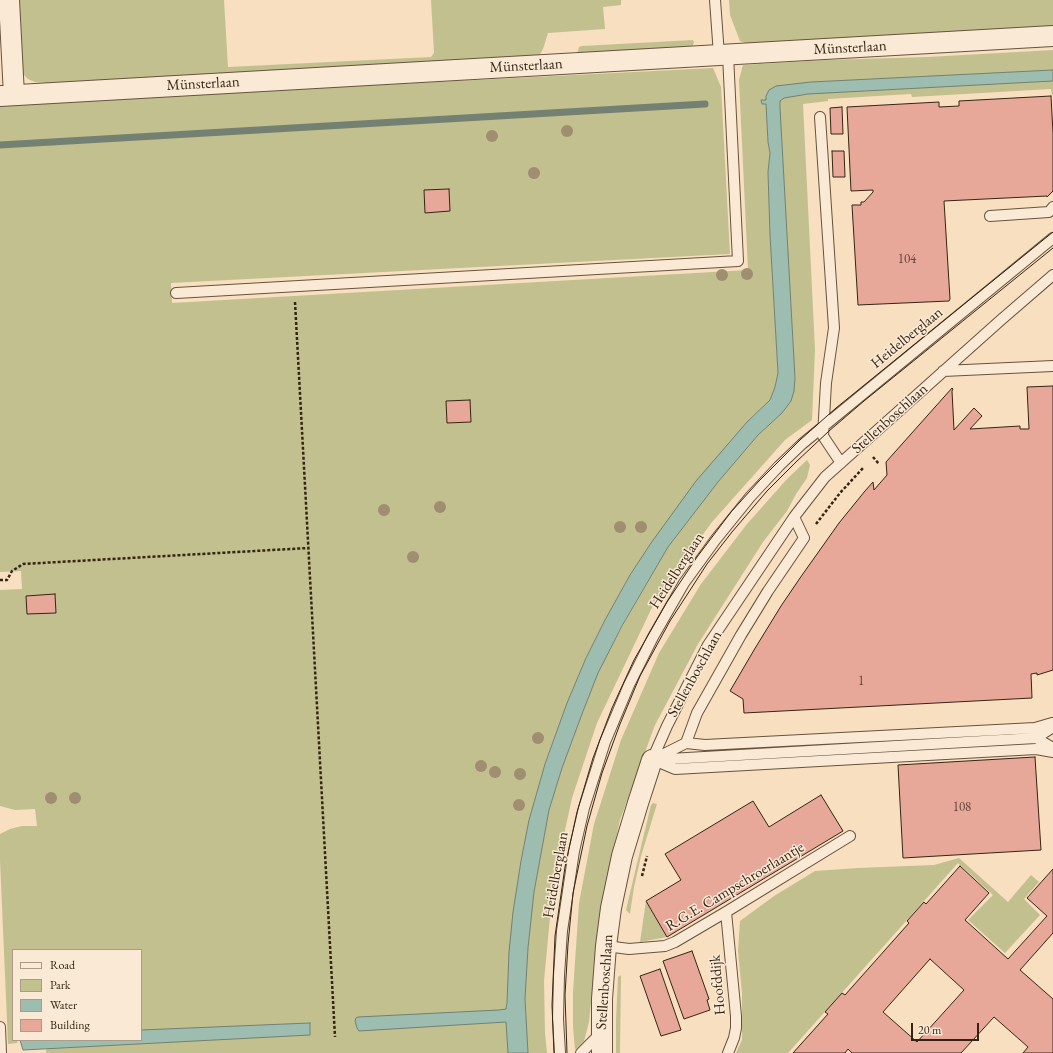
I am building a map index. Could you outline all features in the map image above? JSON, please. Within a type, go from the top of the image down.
[{"type":"street","points":[[7,95],[8,0]]},
{"type":"street","name":"Münsterlaan","points":[[7,95],[1053,36]]},
{"type":"street","name":"Stellenboschlaan","points":[[602,1053],[602,998],[611,908],[622,856],[652,760]]},
{"type":"lane","points":[[176,293],[738,261],[723,55],[715,0]]},
{"type":"lane","points":[[820,117],[834,328],[826,383],[823,436],[841,463]]},
{"type":"lane","points":[[990,216],[1049,212],[1053,207]]},
{"type":"lane","name":"Heidelberglaan","points":[[560,1053],[558,1019],[562,931],[574,851],[584,808],[605,742],[629,685],[653,637],[684,583],[716,539],[750,497],[802,444],[1053,238]]},
{"type":"lane","name":"Stellenboschlaan","points":[[652,760],[667,726],[708,646],[794,517],[825,477],[1053,275]]},
{"type":"lane","points":[[943,371],[1053,366]]},
{"type":"lane","points":[[794,517],[804,538]]},
{"type":"lane","name":"Stellenboschlaan","points":[[686,743],[697,713],[741,635],[768,591],[804,538]]},
{"type":"lane","points":[[652,760],[686,743],[720,745],[1034,728],[1053,723]]},
{"type":"lane","points":[[652,760],[1036,738],[1053,726]]},
{"type":"lane","points":[[1036,738],[1053,748]]},
{"type":"lane","points":[[652,760],[675,769],[1036,749],[1053,752]]},
{"type":"lane","name":"R.G.E. Campschroerlaantje","points":[[606,946],[629,949],[665,946],[675,942],[850,836]]},
{"type":"lane","name":"Hoofddijk","points":[[726,912],[736,1016],[734,1038],[728,1053]]},
{"type":"lane","points":[[0,1027],[2,1053]]},
{"type":"lane","points":[[581,1053],[602,1033]]},
{"type":"path","points":[[294,286],[336,1037]]},
{"type":"path","points":[[868,462],[876,453]]},
{"type":"path","points":[[804,538],[863,467]]},
{"type":"path","points":[[0,580],[7,580],[12,571],[23,564],[308,548]]},
{"type":"path","points":[[640,882],[647,854]]},
{"type":"green space","points":[[17,0],[224,0],[228,67],[431,57],[434,53],[431,0],[621,0],[621,5],[603,7],[605,29],[548,33],[539,56],[45,83],[35,82],[28,79],[21,72]]},
{"type":"green space","points":[[729,0],[1053,0],[1053,28],[748,44],[740,41],[730,15]]},
{"type":"green space","points":[[693,40],[693,45],[690,48],[577,54],[579,47],[582,46]]},
{"type":"green space","points":[[1053,50],[1053,95],[1051,89],[912,97],[911,94],[828,99],[828,101],[803,104],[815,350],[812,420],[785,440],[712,522],[656,599],[597,723],[572,798],[553,885],[544,981],[547,1053],[528,1053],[525,999],[528,948],[534,892],[549,810],[562,768],[582,714],[598,672],[668,547],[718,482],[758,435],[782,413],[791,401],[795,378],[780,114],[767,116],[770,153],[768,172],[770,235],[778,373],[775,387],[770,400],[747,422],[651,543],[630,575],[605,620],[586,658],[567,703],[545,764],[529,820],[521,861],[513,912],[506,1009],[508,1053],[46,1053],[47,1041],[142,1041],[142,949],[12,949],[12,1041],[18,1041],[17,1043],[8,1044],[0,834],[10,829],[22,826],[37,826],[35,809],[15,810],[0,806],[0,590],[22,589],[21,571],[0,572],[0,104],[713,68],[721,87],[730,254],[171,283],[172,303],[748,270],[739,80],[743,65],[826,60],[928,57]]},
{"type":"green space","points":[[807,460],[810,465],[807,478],[787,511],[763,542],[698,644],[655,725],[620,820],[600,913],[589,1022],[584,1041],[575,1050],[573,1027],[573,992],[579,903],[594,824],[621,740],[659,653],[701,584],[747,524],[787,479]]},
{"type":"green space","points":[[653,803],[657,804],[641,856],[630,914],[626,910],[651,805]]},
{"type":"green space","points":[[959,858],[1008,902],[1031,875],[1039,882],[1024,899],[1040,915],[1005,953],[968,920],[993,895],[958,863],[788,1053],[736,1053],[742,1040],[742,993],[738,951],[740,921],[774,896],[815,871],[934,865]]},
{"type":"green space","points":[[646,901],[667,937],[640,942]]},
{"type":"green space","points":[[621,975],[620,1053],[616,1053],[618,977]]},
{"type":"water","points":[[1053,70],[1053,81],[808,94],[784,98],[780,101],[795,378],[794,391],[791,401],[782,413],[758,435],[718,482],[668,547],[622,626],[598,673],[562,768],[549,810],[534,892],[528,948],[525,999],[528,1053],[508,1053],[506,1022],[359,1031],[355,1021],[358,1017],[506,1009],[513,912],[529,820],[545,764],[567,703],[586,658],[630,575],[651,543],[696,481],[747,422],[770,400],[778,373],[770,235],[768,172],[770,153],[766,104],[762,104],[761,100],[766,100],[769,90],[776,86],[811,82]]},
{"type":"water","points":[[310,1023],[310,1035],[23,1050],[20,1041],[142,1041],[142,1030]]},
{"type":"building","points":[[1051,96],[1053,133],[1053,191],[1047,197],[944,201],[949,301],[858,305],[852,205],[861,205],[861,202],[864,202],[873,190],[851,191],[847,107],[939,102],[939,107],[959,106],[959,101]]},
{"type":"building","points":[[842,107],[843,134],[831,134],[830,108]]},
{"type":"building","points":[[832,151],[844,151],[845,177],[833,177]]},
{"type":"building","points":[[449,189],[450,211],[425,213],[424,190]]},
{"type":"building","points":[[1053,386],[1053,670],[1037,675],[1037,673],[1031,674],[1032,698],[744,713],[743,699],[730,691],[781,606],[839,523],[873,482],[874,490],[887,475],[886,462],[952,388],[954,430],[974,408],[982,416],[970,429],[1020,426],[1020,429],[1029,429],[1027,387]]},
{"type":"building","points":[[470,400],[471,422],[447,423],[446,401]]},
{"type":"building","points":[[55,594],[56,613],[27,614],[26,596]]},
{"type":"building","points":[[1035,757],[1041,850],[903,858],[898,765]]},
{"type":"building","points":[[821,795],[843,831],[667,937],[646,901],[681,880],[665,854],[753,801],[769,827]]},
{"type":"building","points":[[960,866],[989,893],[965,920],[1008,959],[1047,916],[1027,898],[1053,869],[1053,933],[1020,970],[1053,999],[1053,1053],[1023,1053],[1028,1047],[994,1017],[961,1053],[852,1053],[848,1049],[845,1053],[793,1053],[828,1014],[825,1012],[842,993],[845,995],[909,923],[907,921],[924,902],[926,904]],"holes":[[[930,959],[964,990],[917,1042],[883,1012]]]},
{"type":"building","points":[[692,951],[709,999],[707,1000],[710,1010],[684,1019],[663,961]]},
{"type":"building","points":[[660,969],[681,1030],[661,1036],[640,976]]},
{"type":"waterway","points":[[0,145],[705,104]]},
{"type":"tram line","points":[[554,1053],[552,1005],[555,936],[565,867],[577,812],[593,758],[612,708],[634,660],[667,602],[697,557],[731,512],[759,481],[800,440],[836,408],[1053,232]]},
{"type":"tram line","points":[[567,1053],[565,995],[568,944],[573,893],[587,826],[602,773],[620,724],[640,676],[670,621],[707,564],[732,532],[767,491],[796,462],[864,401],[1053,248]]}]
